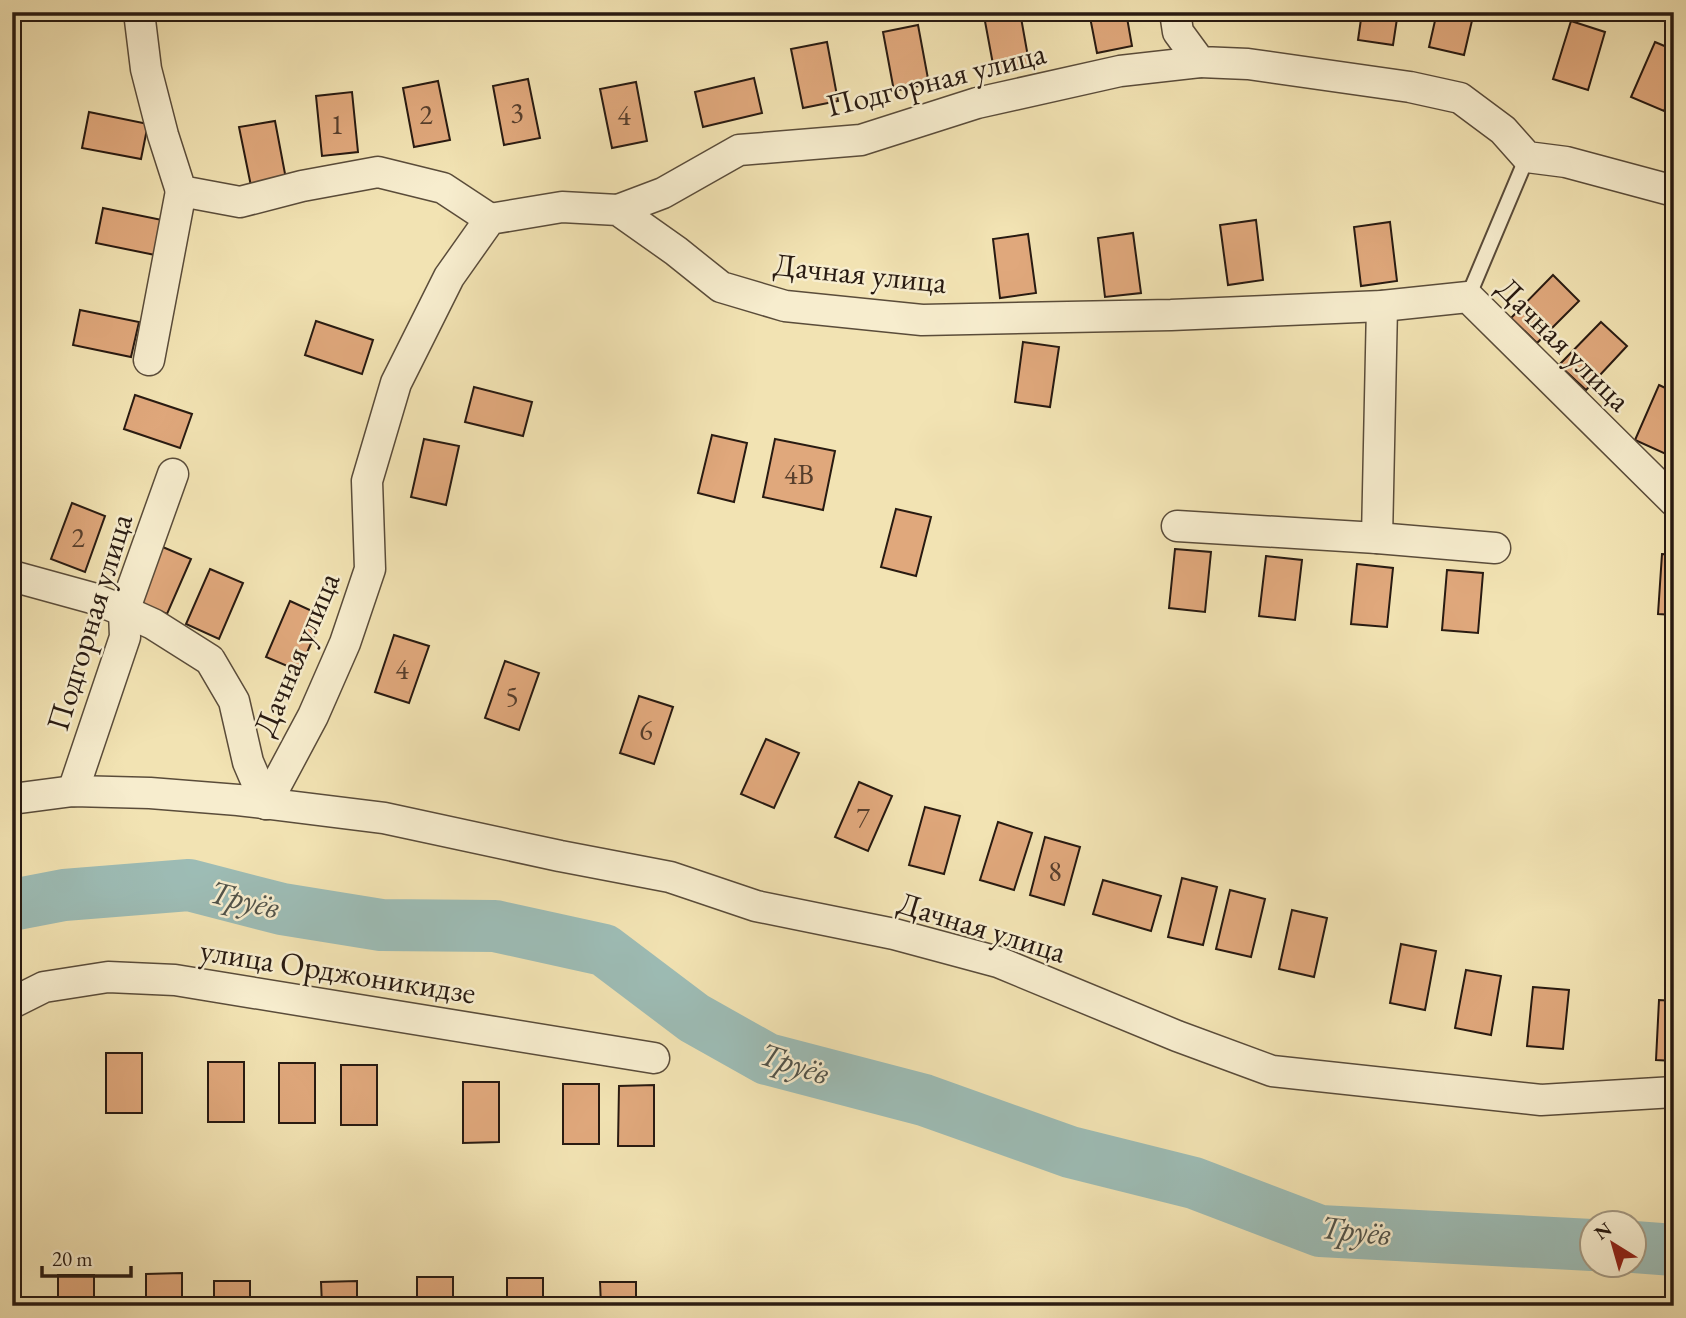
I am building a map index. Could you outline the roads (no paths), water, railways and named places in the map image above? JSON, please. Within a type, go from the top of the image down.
[{"type":"street","points":[[139,12],[146,69],[181,191],[149,360]]},
{"type":"street","points":[[1174,12],[1178,32],[1200,62]]},
{"type":"street","name":"Подгорная улица","points":[[618,210],[663,193],[739,150],[861,140],[977,103],[1120,71],[1200,62],[1248,64],[1410,87],[1460,98],[1503,130],[1527,158]]},
{"type":"street","points":[[1527,158],[1566,162],[1674,191]]},
{"type":"street","points":[[181,191],[240,202],[302,186],[378,172],[443,188],[490,219],[562,207],[618,210]]},
{"type":"street","name":"Дачная улица","points":[[618,210],[721,287],[785,306],[922,320],[1171,316],[1382,306],[1468,297],[1674,501]]},
{"type":"street","name":"Дачная улица","points":[[265,804],[319,704],[345,643],[370,569],[368,481],[396,383],[449,277],[490,219]]},
{"type":"street","points":[[1377,538],[1382,306]]},
{"type":"street","name":"Подгорная улица","points":[[73,791],[125,637],[124,611],[173,474]]},
{"type":"street","points":[[1177,526],[1495,548]]},
{"type":"street","name":"Дачная улица","points":[[12,576],[92,598],[124,611],[153,624],[210,660],[234,701],[248,762],[265,804]]},
{"type":"street","points":[[12,799],[73,791],[150,793],[265,804]]},
{"type":"street","name":"Дачная улица","points":[[265,804],[384,818],[670,877],[756,906],[894,934],[998,962],[1177,1036],[1272,1071],[1541,1100],[1674,1092]]},
{"type":"street","name":"улица Орджоникидзе","points":[[12,1003],[44,987],[108,977],[175,980],[654,1058]]},
{"type":"lane","points":[[1468,297],[1527,158]]},
{"type":"waterway","name":"Труёв","points":[[12,905],[64,895],[189,885],[282,909],[381,925],[495,926],[604,950],[694,1018],[767,1059],[924,1100],[1070,1152],[1194,1183],[1320,1231],[1578,1244]]},
{"type":"waterway","name":"Труёв","points":[[1648,1248],[1674,1250]]}]
